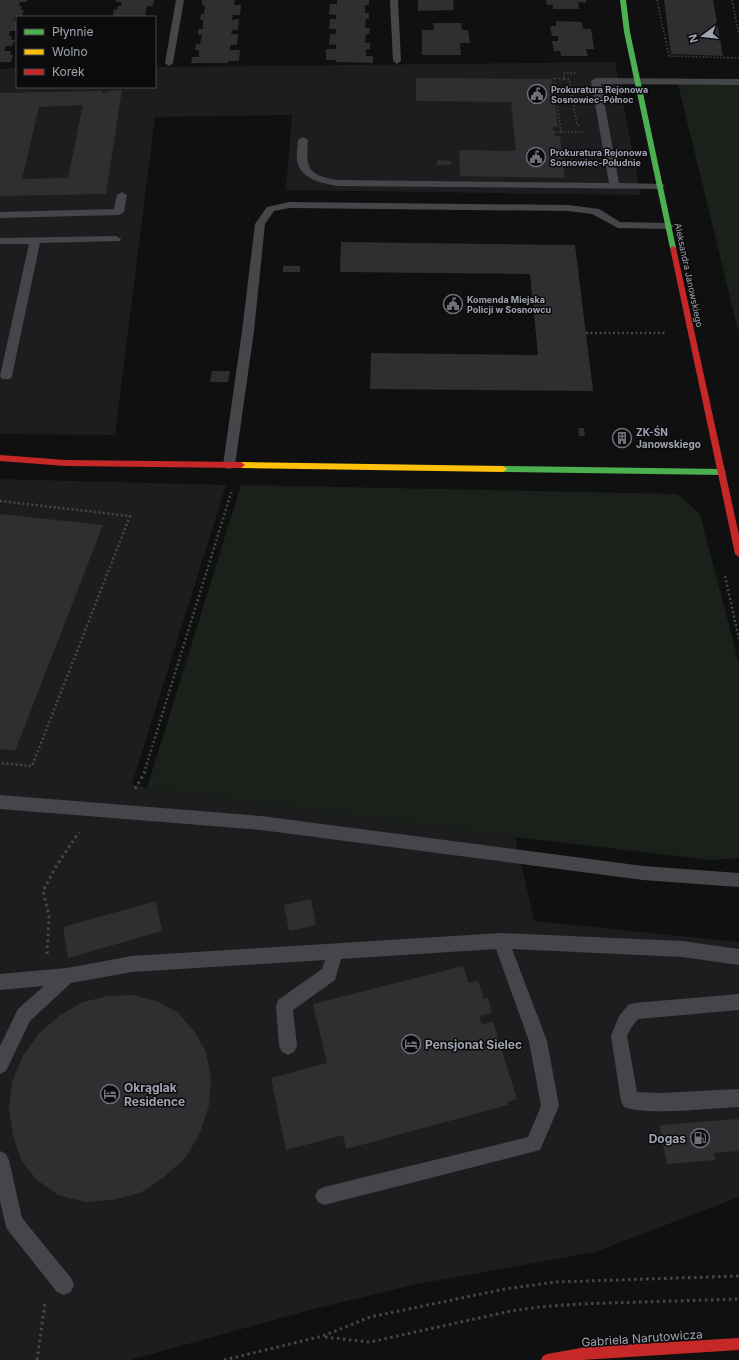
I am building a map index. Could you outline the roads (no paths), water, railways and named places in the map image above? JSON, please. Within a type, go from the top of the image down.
[{"type":"street","name":"Aleksandra Janowskiego","points":[[623,0],[627,32],[739,554]]},
{"type":"street","points":[[0,458],[66,463],[722,472]]},
{"type":"street","name":"Gabriela Narutowicza","points":[[547,1360],[586,1353],[739,1344]]},
{"type":"lane","points":[[169,62],[180,0]]},
{"type":"lane","points":[[394,0],[397,61]]},
{"type":"lane","points":[[615,186],[596,81],[739,82]]},
{"type":"lane","points":[[303,140],[302,164],[310,174],[322,180],[337,183],[660,186]]},
{"type":"lane","points":[[0,215],[119,212],[122,194]]},
{"type":"lane","points":[[229,465],[248,330],[260,224],[271,209],[289,205],[568,208],[595,211],[618,225],[668,226]]},
{"type":"lane","points":[[0,242],[116,239]]},
{"type":"lane","points":[[6,376],[35,241]]},
{"type":"lane","points":[[0,802],[261,823],[643,873],[739,880]]},
{"type":"lane","points":[[324,1196],[534,1144],[550,1106],[538,1041],[501,941]]},
{"type":"lane","points":[[0,982],[67,976],[132,964],[501,941],[682,948],[739,957]]},
{"type":"lane","points":[[288,1046],[284,1006],[329,974],[335,951]]},
{"type":"lane","points":[[0,1065],[24,1015],[67,976]]},
{"type":"lane","points":[[739,1002],[634,1011],[625,1022],[619,1036],[630,1101],[661,1102],[739,1098]]},
{"type":"lane","points":[[0,1160],[14,1222],[62,1282]]},
{"type":"place","name":"Prokuratura Rejonowa Sosnowiec-Północ","points":[[537,94]]},
{"type":"place","name":"Prokuratura Rejonowa Sosnowiec-Południe","points":[[536,157]]},
{"type":"place","name":"Komenda Miejska Policji w Sosnowcu","points":[[453,304]]},
{"type":"place","name":"ZK-ŚN Janowskiego","points":[[622,438]]},
{"type":"place","name":"Pensjonat Sielec","points":[[411,1044]]},
{"type":"place","name":"Okrąglak Residence","points":[[110,1094]]},
{"type":"place","name":"Dogas","points":[[700,1138]]}]
